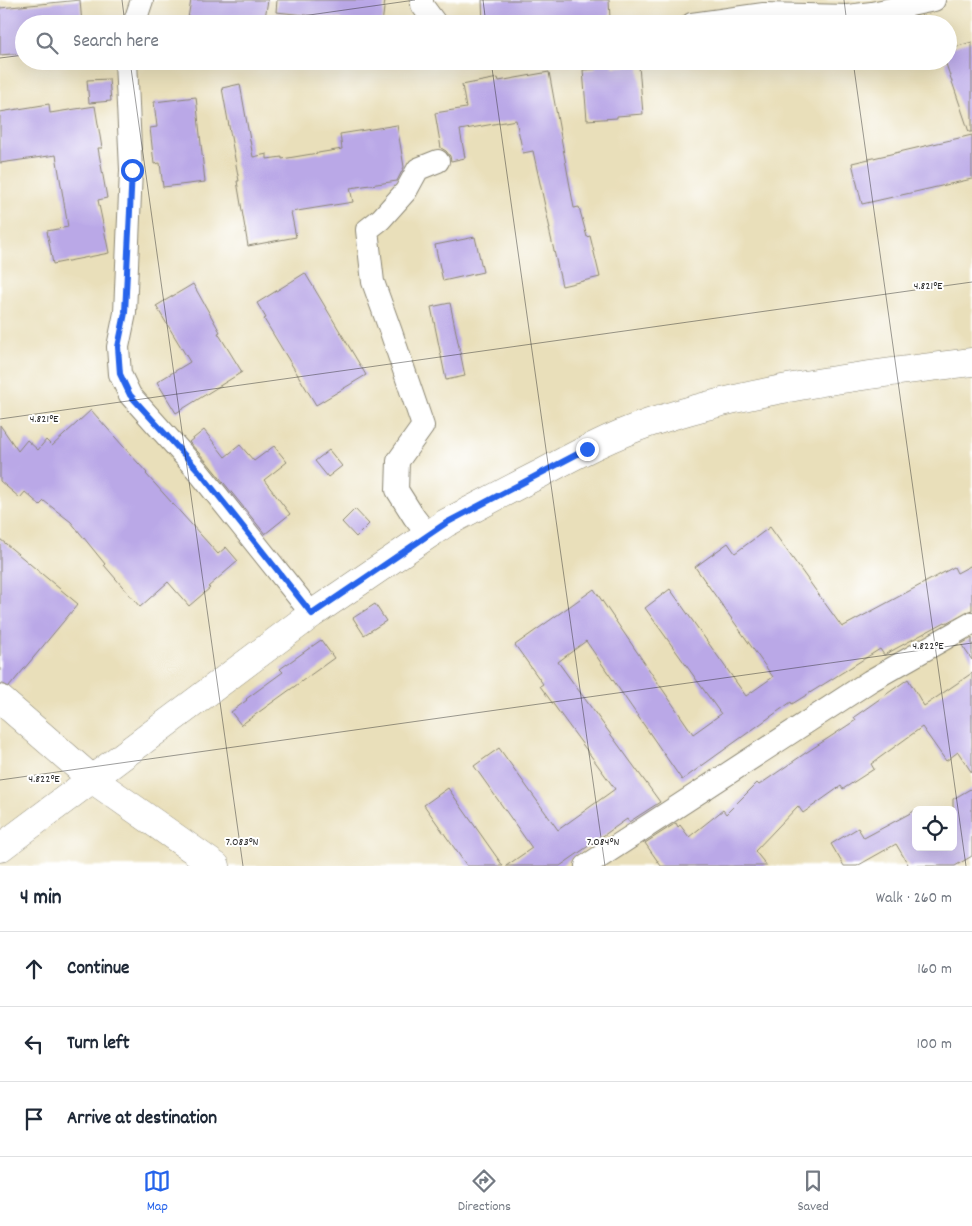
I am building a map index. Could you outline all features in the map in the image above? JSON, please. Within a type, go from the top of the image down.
[{"type":"main road","points":[[0,848],[312,614],[428,535],[446,523],[587,449],[648,423],[709,405],[802,385],[972,362]]},
{"type":"main road","points":[[0,699],[92,779],[216,866]]},
{"type":"street","points":[[137,15],[142,0]]},
{"type":"street","points":[[422,0],[422,6],[429,15]]},
{"type":"street","points":[[856,15],[934,0]]},
{"type":"street","points":[[757,15],[806,15]]},
{"type":"street","points":[[126,70],[132,170],[125,313],[118,347],[120,374],[130,395],[198,470],[312,614]]},
{"type":"street","points":[[428,535],[397,490],[398,461],[423,426],[392,332],[373,282],[367,230],[381,220],[406,191],[418,169],[438,160]]},
{"type":"street","points":[[586,866],[870,681],[972,623]]},
{"type":"building","points":[[80,0],[81,15],[15,15],[15,54],[0,55],[0,8]]},
{"type":"building","points":[[191,0],[268,0],[266,15],[188,15]]},
{"type":"building","points":[[277,0],[385,0],[383,15],[304,15],[276,12]]},
{"type":"building","points":[[482,0],[609,0],[610,15],[483,15]]},
{"type":"building","points":[[972,42],[972,132],[969,132],[948,70],[957,70],[957,46]]},
{"type":"building","points":[[583,70],[639,70],[643,114],[587,120]]},
{"type":"building","points":[[549,72],[574,208],[579,207],[587,237],[590,236],[600,277],[562,286],[533,151],[523,153],[516,120],[460,130],[465,158],[451,161],[450,156],[441,148],[435,113],[466,108],[462,85],[498,78],[499,81]]},
{"type":"building","points":[[109,79],[111,101],[89,103],[87,80]]},
{"type":"building","points":[[240,84],[253,157],[267,154],[267,159],[282,157],[282,159],[342,149],[340,134],[397,125],[404,167],[397,181],[350,188],[353,202],[291,212],[296,237],[248,246],[237,181],[239,181],[222,88]]},
{"type":"building","points":[[196,97],[205,182],[163,187],[160,163],[154,164],[150,128],[157,127],[154,102]]},
{"type":"building","points":[[49,104],[50,113],[95,106],[102,148],[98,148],[107,198],[98,200],[109,253],[53,264],[47,231],[68,227],[56,155],[0,163],[0,112]]},
{"type":"building","points":[[972,135],[972,179],[862,204],[852,163]]},
{"type":"building","points":[[475,237],[483,272],[443,281],[435,245]]},
{"type":"building","points":[[305,273],[366,375],[316,405],[264,319],[266,318],[257,303]]},
{"type":"building","points":[[193,284],[220,332],[218,333],[242,372],[176,413],[157,382],[190,362],[156,306]]},
{"type":"building","points":[[450,303],[465,376],[446,380],[431,307]]},
{"type":"building","points":[[91,410],[218,554],[226,547],[238,561],[189,606],[168,582],[140,607],[71,522],[44,501],[40,505],[25,492],[20,498],[0,481],[0,425],[18,451],[27,440],[38,450],[46,440],[52,446]]},
{"type":"building","points":[[204,430],[225,457],[240,445],[254,461],[274,446],[287,462],[264,480],[290,514],[265,534],[189,442]]},
{"type":"building","points":[[329,450],[342,466],[328,477],[315,461]]},
{"type":"building","points":[[355,509],[369,524],[356,537],[342,522]]},
{"type":"building","points":[[770,527],[842,627],[954,567],[957,573],[972,565],[972,610],[945,622],[884,655],[880,649],[792,704],[791,702],[682,780],[586,641],[558,662],[660,802],[629,822],[627,819],[560,866],[506,866],[532,848],[474,766],[499,748],[558,830],[615,789],[540,686],[543,684],[515,645],[594,589],[693,734],[721,714],[645,608],[670,589],[746,696],[773,677],[695,567],[728,543],[735,553]]},
{"type":"building","points":[[0,539],[78,604],[9,687],[0,684]]},
{"type":"building","points":[[375,604],[386,621],[364,635],[353,618]]},
{"type":"building","points":[[972,638],[972,660],[961,644]]},
{"type":"building","points":[[321,640],[334,658],[241,725],[231,712],[283,672],[280,669]]},
{"type":"building","points":[[972,673],[972,773],[958,752],[946,761],[922,727],[871,764],[874,769],[843,789],[841,786],[803,813],[798,806],[755,851],[767,866],[661,866],[645,843],[676,823],[678,827],[680,825],[689,837],[723,810],[726,814],[757,783],[759,785],[856,720],[854,717],[908,679],[924,706]]},
{"type":"building","points":[[448,788],[503,866],[467,866],[424,805]]},
{"type":"building","points":[[972,788],[972,856],[955,866],[909,866],[896,844],[857,866],[844,866],[831,844],[858,828],[864,838],[912,812],[912,851],[957,851],[957,806],[953,806],[953,799]]},
{"type":"route","points":[[132,170],[125,313],[118,347],[120,374],[130,395],[198,470],[312,614],[446,523],[587,449]]}]
